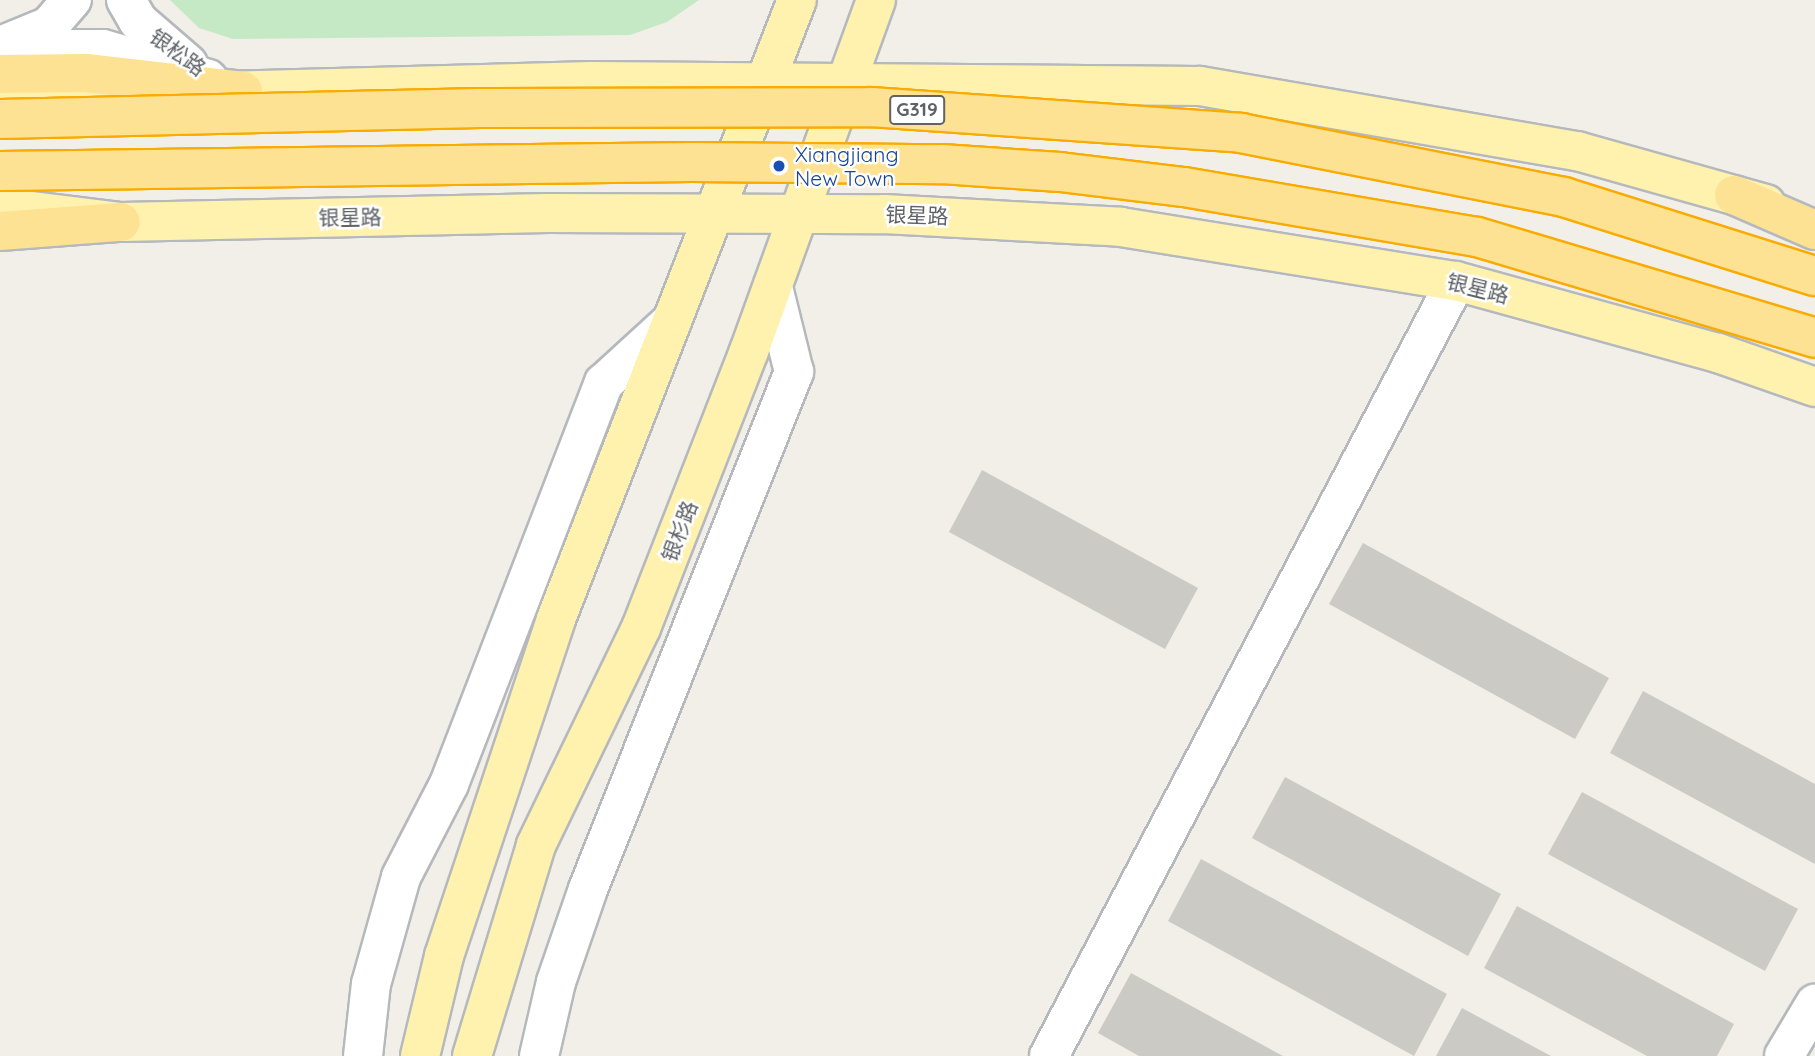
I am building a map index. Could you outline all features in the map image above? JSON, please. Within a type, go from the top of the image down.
[{"type":"highway","points":[[0,74],[86,74],[243,91]]},
{"type":"highway","name":"G319","points":[[0,119],[466,108],[872,107],[1241,133],[1564,197],[1815,276]]},
{"type":"highway","points":[[0,171],[692,162],[942,164],[1060,172],[1310,206],[1477,237],[1815,338]]},
{"type":"highway","points":[[1734,195],[1815,230]]},
{"type":"highway","points":[[0,231],[121,222]]},
{"type":"main road","points":[[420,1056],[444,956],[556,618],[797,0]]},
{"type":"main road","name":"银杉路","points":[[472,1056],[536,845],[641,628],[773,287],[876,0]]},
{"type":"main road","points":[[0,97],[592,81],[1200,86],[1577,151],[1815,218]]},
{"type":"main road","name":"银星路","points":[[0,207],[121,222],[799,214],[995,217],[1121,227],[1456,281],[1718,353],[1815,387]]},
{"type":"street","points":[[0,47],[49,26],[72,0]]},
{"type":"street","name":"银松路","points":[[126,0],[138,21],[167,49],[196,69],[243,91]]},
{"type":"street","points":[[0,47],[103,49],[243,91]]},
{"type":"street","points":[[1049,1056],[1456,281]]},
{"type":"street","points":[[539,1056],[556,982],[588,889],[794,372],[773,287]]},
{"type":"street","points":[[363,1056],[372,984],[401,877],[449,784],[604,383],[672,321]]},
{"type":"street","points":[[1784,1056],[1815,1004]]},
{"type":"green space","points":[[170,0],[699,0],[667,22],[630,35],[233,39],[199,28]]},
{"type":"building","points":[[982,470],[1198,588],[1165,649],[949,532]]},
{"type":"building","points":[[1363,543],[1609,678],[1575,739],[1329,604]]},
{"type":"building","points":[[1643,691],[1815,784],[1815,864],[1610,753]]},
{"type":"building","points":[[1285,777],[1501,894],[1468,956],[1252,838]]},
{"type":"building","points":[[1582,792],[1798,909],[1765,971],[1548,854]]},
{"type":"building","points":[[1201,859],[1447,994],[1414,1056],[1168,921]]},
{"type":"building","points":[[1517,906],[1734,1024],[1717,1056],[1647,1056],[1484,968]]},
{"type":"building","points":[[1131,973],[1283,1056],[1139,1056],[1098,1033]]},
{"type":"building","points":[[1462,1008],[1551,1056],[1436,1056]]},
{"type":"place","name":"Xiangjiang New Town","points":[[779,166]]}]
